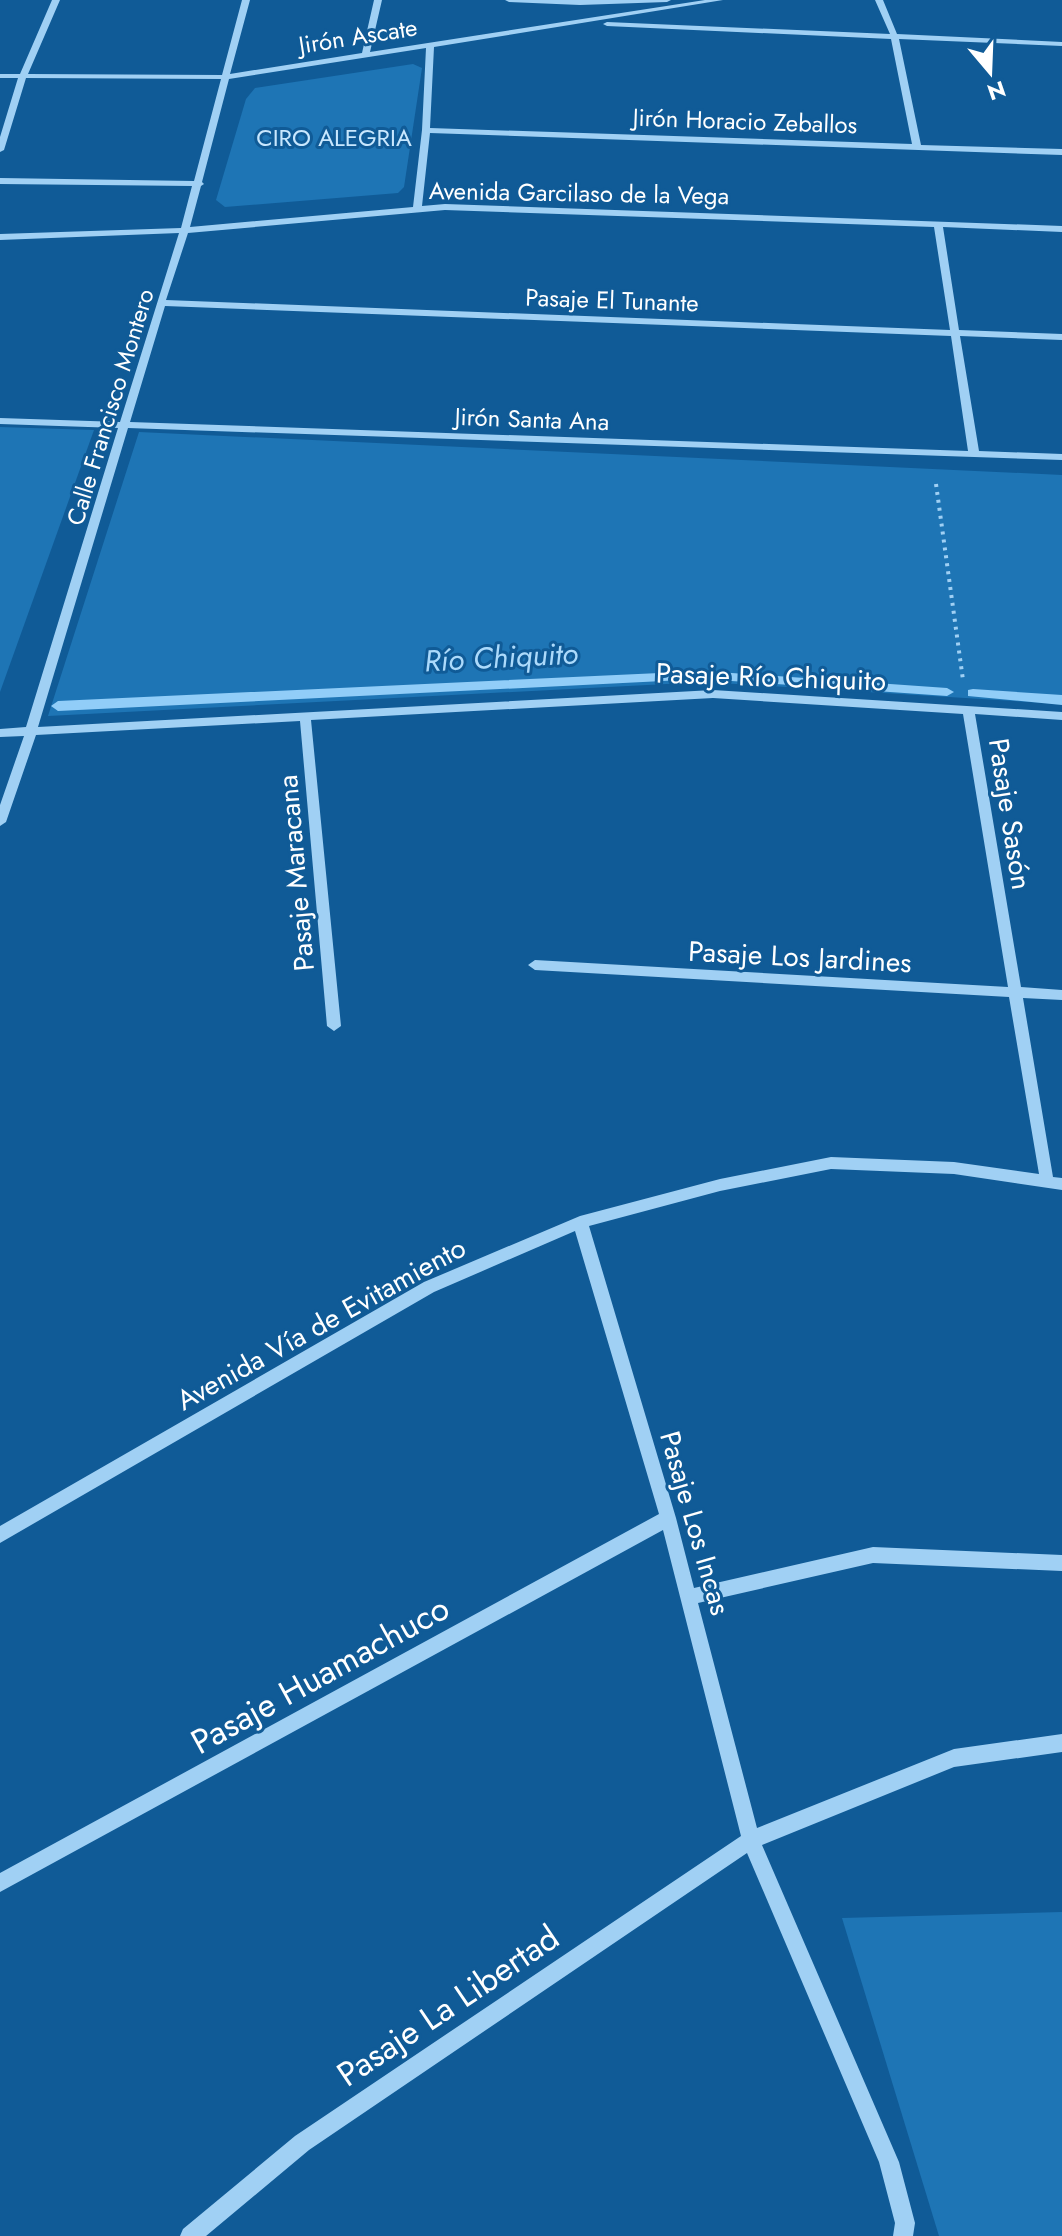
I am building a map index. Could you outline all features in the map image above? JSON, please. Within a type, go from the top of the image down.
[{"type":"street","points":[[0,150],[23,76],[56,0]]},
{"type":"street","name":"Calle Francisco Montero","points":[[0,822],[32,730],[161,303],[187,230],[246,0]]},
{"type":"street","points":[[365,55],[378,0]]},
{"type":"street","points":[[509,0],[580,3],[667,0]]},
{"type":"street","name":"Jirón Ascate","points":[[0,76],[224,77],[719,0]]},
{"type":"street","points":[[879,0],[895,38],[917,147]]},
{"type":"street","points":[[579,23],[1062,44]]},
{"type":"street","points":[[417,209],[426,130],[430,45]]},
{"type":"street","name":"Jirón Horacio Zeballos","points":[[426,130],[1062,152]]},
{"type":"street","points":[[0,181],[200,184]]},
{"type":"street","name":"Avenida Garcilaso de la Vega","points":[[0,237],[187,230],[445,207],[1062,229]]},
{"type":"street","points":[[938,224],[974,454]]},
{"type":"street","name":"Pasaje El Tunante","points":[[161,303],[1062,337]]},
{"type":"street","name":"Jirón Santa Ana","points":[[0,421],[1062,457]]},
{"type":"street","name":"Pasaje Río Chiquito","points":[[0,733],[713,694],[1062,716]]},
{"type":"street","name":"Pasaje Sasón","points":[[968,709],[1015,993],[1055,1183]]},
{"type":"street","name":"Pasaje Maracana","points":[[305,715],[334,1026]]},
{"type":"street","name":"Pasaje Los Jardines","points":[[535,965],[1062,995]]},
{"type":"street","name":"Avenida Vía de Evitamiento","points":[[0,1535],[429,1287],[580,1222],[720,1185],[831,1163],[954,1168],[1055,1183]]},
{"type":"street","name":"Pasaje Los Incas","points":[[580,1222],[690,1597],[751,1840],[889,2162],[905,2223],[903,2236]]},
{"type":"street","name":"Pasaje Huamachuco","points":[[0,1883],[668,1518]]},
{"type":"street","points":[[690,1597],[873,1555],[1062,1563]]},
{"type":"street","name":"Pasaje La Libertad","points":[[190,2236],[302,2143],[751,1840],[954,1758],[1062,1743]]},
{"type":"path","name":"Pasaje Sasón","points":[[932,453],[949,598],[968,709]]},
{"type":"green space","name":"CIRO ALEGRIA","points":[[413,64],[422,68],[404,187],[398,193],[225,207],[216,200],[246,99],[255,88]]},
{"type":"green space","points":[[0,427],[94,430],[0,692]]},
{"type":"green space","points":[[139,432],[1062,475],[1062,704],[705,682],[48,716]]},
{"type":"green space","points":[[1062,1912],[1062,2236],[939,2236],[842,1918]]},
{"type":"waterway","name":"Río Chiquito","points":[[58,706],[703,675],[947,692]]},
{"type":"waterway","name":"Río Chiquito","points":[[973,693],[1062,700]]}]
